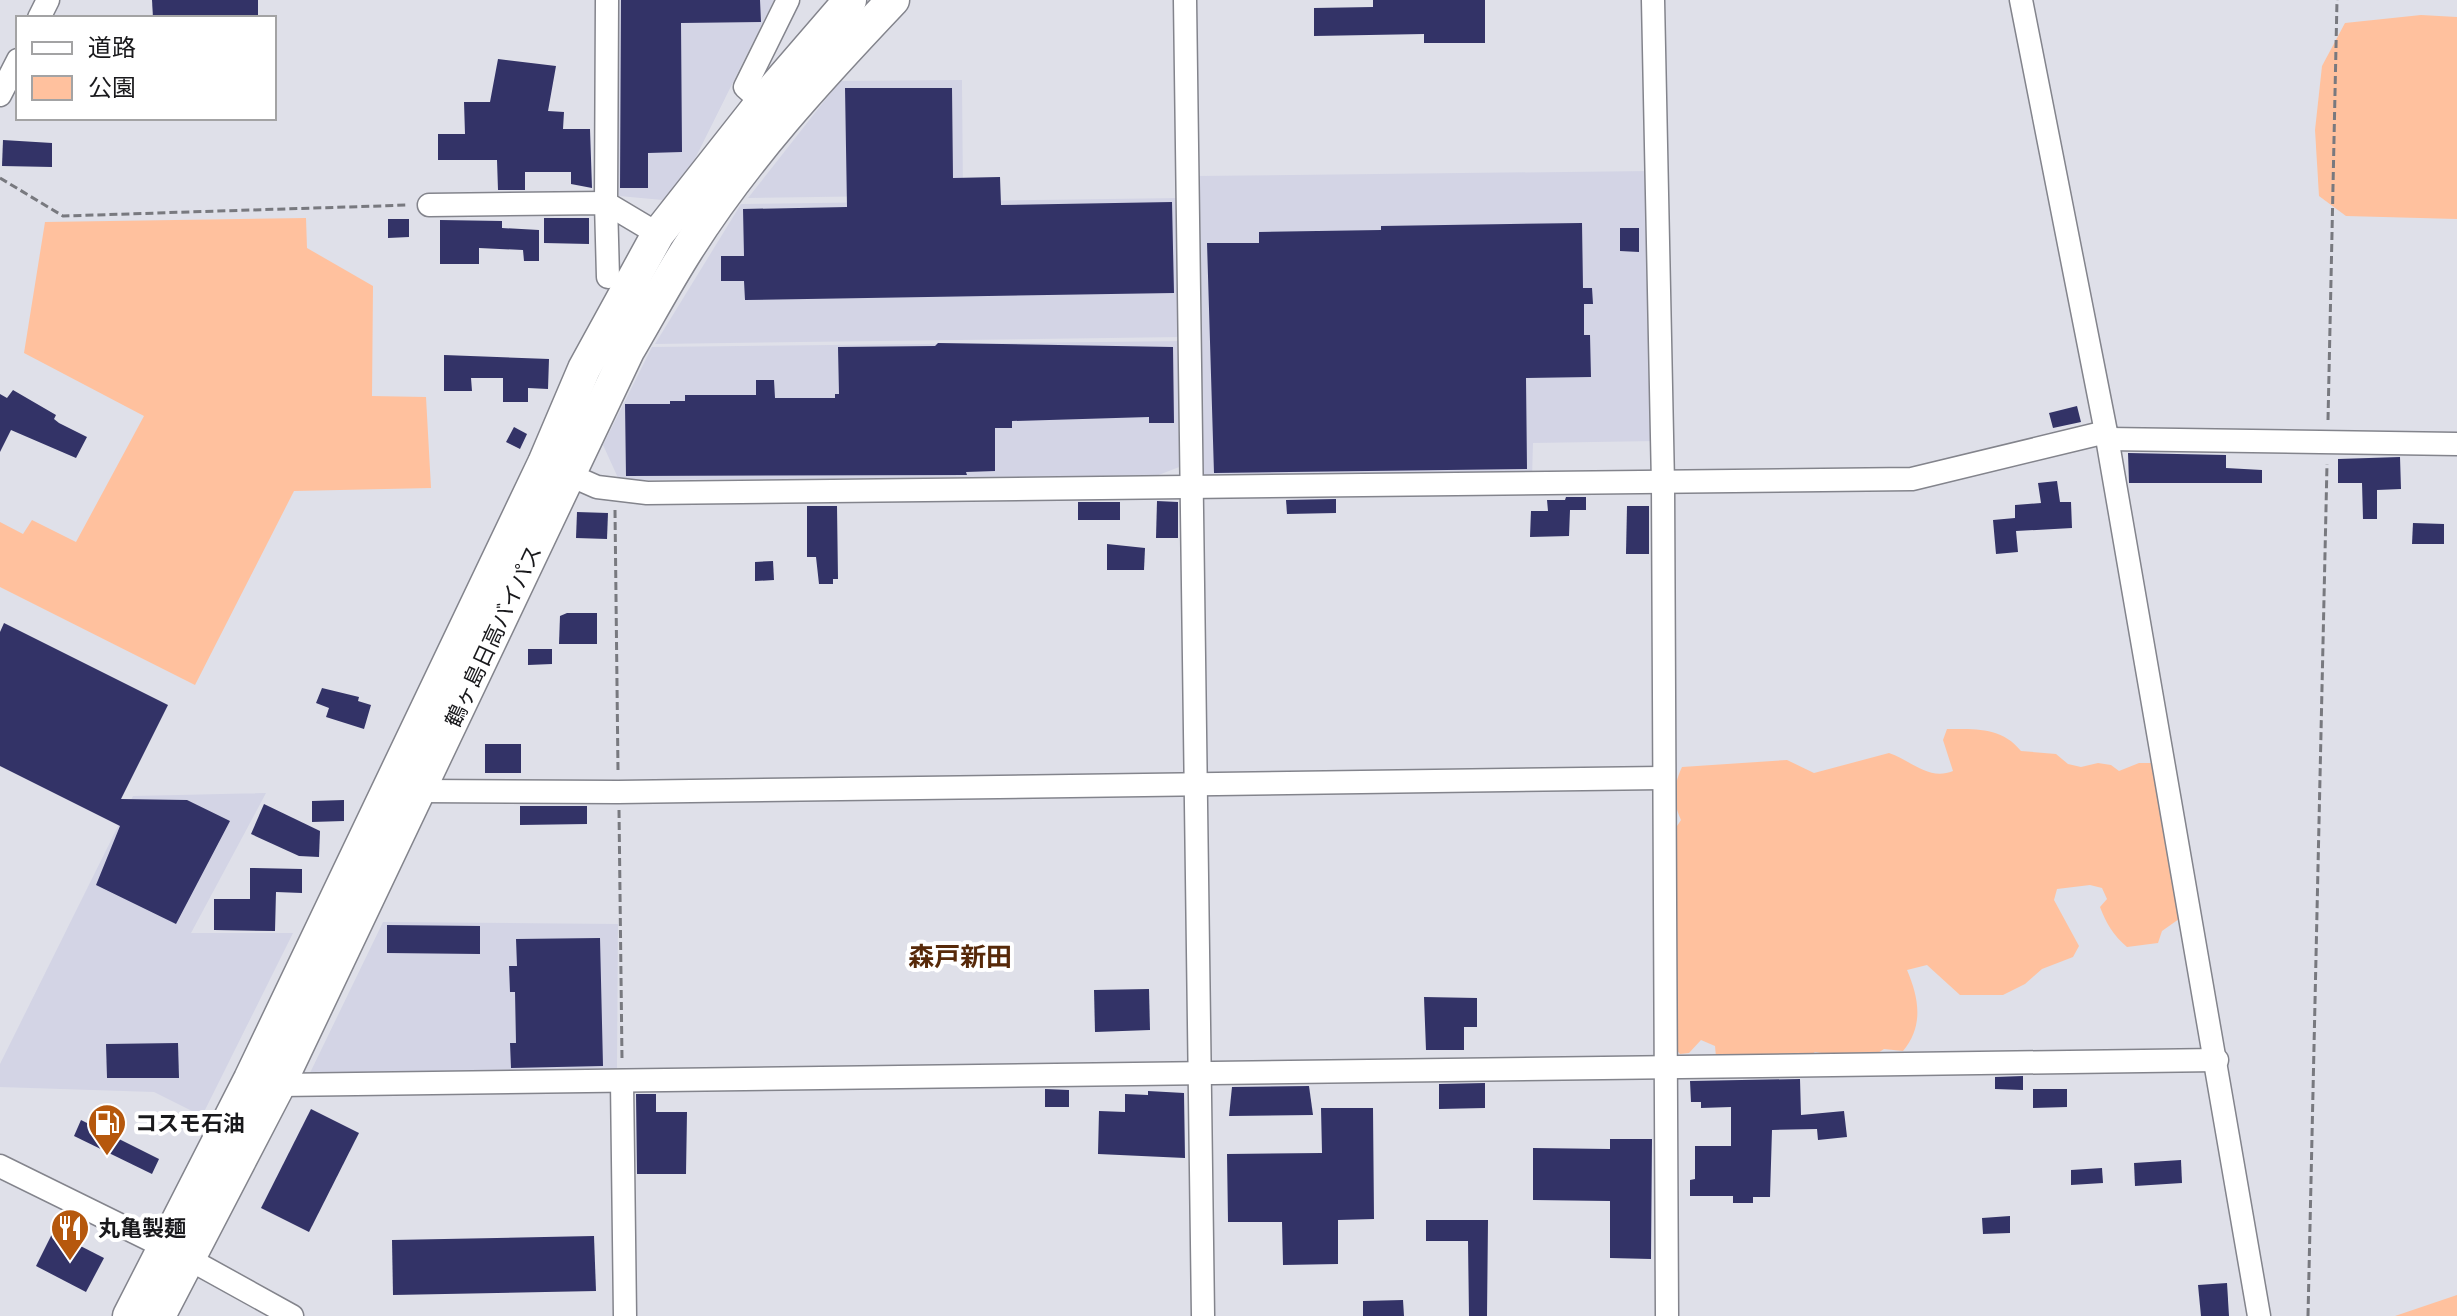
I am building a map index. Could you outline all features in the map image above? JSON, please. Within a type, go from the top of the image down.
[{"type":"highway","name":"鶴ヶ島日高バイパス","points":[[129,1316],[177,1253],[279,1085],[420,791],[556,469],[584,369],[658,234],[762,102],[850,0]]},
{"type":"highway","name":"鶴ヶ島日高バイパス","points":[[159,1316],[177,1253],[250,1079],[556,469],[687,249],[758,150],[810,87],[893,0]]},
{"type":"street","points":[[607,0],[608,277]]},
{"type":"street","points":[[762,102],[745,87],[788,0]]},
{"type":"street","points":[[1185,0],[1203,1316]]},
{"type":"street","points":[[1653,0],[1663,484],[1662,778],[1667,1316]]},
{"type":"street","points":[[2021,0],[2106,435],[2217,1060],[2259,1316]]},
{"type":"street","points":[[0,95],[16,64]]},
{"type":"street","points":[[429,205],[606,203],[658,234]]},
{"type":"street","points":[[556,469],[597,487],[647,493],[1663,484],[1912,479],[2106,435],[2457,444]]},
{"type":"street","points":[[420,791],[1662,778]]},
{"type":"street","points":[[279,1085],[2217,1060]]},
{"type":"street","points":[[622,1081],[625,1316]]},
{"type":"street","points":[[0,1166],[177,1253],[292,1316]]},
{"type":"path","points":[[2308,1316],[2337,0]]},
{"type":"path","points":[[0,178],[63,216],[429,205]]},
{"type":"shaded area","points":[[617,0],[774,0],[674,201],[619,196]]},
{"type":"shaded area","points":[[962,80],[963,195],[748,198],[840,81]]},
{"type":"shaded area","points":[[1650,171],[1656,441],[1533,443],[1532,478],[1201,481],[1196,176]]},
{"type":"shaded area","points":[[1181,198],[1183,337],[655,344],[741,204]]},
{"type":"shaded area","points":[[1186,341],[1187,464],[1156,476],[619,480],[603,445],[652,347]]},
{"type":"shaded area","points":[[266,793],[191,933],[293,933],[202,1116],[154,1092],[0,1087],[0,1064],[133,796]]},
{"type":"shaded area","points":[[383,922],[618,924],[617,1073],[309,1075]]},
{"type":"green space","points":[[2421,15],[2457,17],[2457,219],[2346,216],[2319,196],[2315,130],[2322,66],[2345,23]]},
{"type":"green space","points":[[306,218],[307,248],[373,286],[372,396],[426,397],[431,488],[294,491],[195,685],[0,587],[0,522],[23,534],[32,520],[76,542],[144,416],[24,353],[45,222]]},
{"type":"green space","points":[[1947,729],[1997,733],[2021,751],[2056,754],[2068,764],[2081,767],[2098,763],[2111,765],[2119,771],[2139,763],[2152,763],[2161,775],[2179,919],[2162,931],[2158,943],[2127,947],[2107,924],[2102,913],[2100,907],[2107,899],[2102,888],[2090,885],[2057,889],[2054,900],[2079,946],[2073,957],[2042,969],[2025,984],[2003,995],[1960,995],[1927,965],[1907,970],[1917,1001],[1917,1022],[1903,1051],[1884,1049],[1867,1060],[1815,1052],[1802,1061],[1716,1057],[1715,1046],[1701,1040],[1689,1053],[1680,1054],[1673,1046],[1675,829],[1681,820],[1675,794],[1682,767],[1787,760],[1814,773],[1889,753],[1928,772],[1944,773],[1953,771],[1943,740]]},
{"type":"green space","points":[[2457,1295],[2457,1316],[2395,1316]]},
{"type":"building","points":[[152,0],[258,0],[258,16],[153,16]]},
{"type":"building","points":[[621,0],[760,0],[761,22],[681,23],[682,152],[648,153],[648,188],[620,188]]},
{"type":"building","points":[[1373,0],[1485,0],[1485,43],[1424,43],[1424,34],[1314,36],[1314,8],[1373,7]]},
{"type":"building","points":[[498,59],[556,66],[548,111],[564,112],[563,129],[590,129],[592,188],[571,184],[571,172],[525,172],[525,190],[498,190],[497,160],[438,160],[438,134],[465,134],[464,102],[490,102]]},
{"type":"building","points":[[845,88],[952,88],[953,178],[1000,177],[1001,205],[1172,202],[1174,293],[745,300],[744,281],[721,281],[721,256],[744,256],[743,209],[847,207]]},
{"type":"building","points":[[3,140],[52,143],[52,167],[2,166]]},
{"type":"building","points":[[544,218],[589,218],[589,244],[544,243]]},
{"type":"building","points":[[388,219],[409,219],[409,237],[388,238]]},
{"type":"building","points":[[440,220],[502,221],[502,228],[539,230],[539,261],[524,261],[523,250],[479,248],[479,264],[440,264]]},
{"type":"building","points":[[1582,223],[1583,288],[1592,288],[1593,304],[1584,304],[1584,335],[1590,335],[1591,377],[1526,378],[1527,469],[1214,473],[1207,243],[1259,243],[1259,232],[1381,230],[1381,226]]},
{"type":"building","points":[[1620,228],[1639,228],[1639,252],[1620,251]]},
{"type":"building","points":[[938,343],[1173,347],[1174,423],[1149,423],[1149,417],[1012,421],[1012,428],[995,428],[995,471],[966,472],[967,475],[626,476],[625,404],[670,404],[670,401],[685,401],[685,395],[756,395],[756,380],[774,380],[775,398],[835,398],[835,394],[839,394],[838,347],[935,346]]},
{"type":"building","points":[[444,355],[549,359],[548,389],[528,388],[528,402],[503,402],[503,378],[471,378],[472,391],[444,391]]},
{"type":"building","points":[[13,390],[56,415],[54,419],[59,423],[87,437],[76,458],[11,430],[0,452],[0,394],[7,398]]},
{"type":"building","points":[[2077,406],[2081,422],[2053,428],[2049,413]]},
{"type":"building","points":[[514,427],[527,434],[520,449],[506,442]]},
{"type":"building","points":[[2128,453],[2226,455],[2226,468],[2262,470],[2262,483],[2129,483]]},
{"type":"building","points":[[2400,457],[2401,489],[2377,490],[2377,519],[2363,519],[2362,483],[2338,483],[2338,459]]},
{"type":"building","points":[[2057,481],[2060,502],[2071,502],[2072,528],[2016,531],[2018,552],[1996,554],[1993,520],[2015,518],[2015,505],[2041,503],[2038,483]]},
{"type":"building","points":[[1566,497],[1586,497],[1586,510],[1570,510],[1569,536],[1530,537],[1531,511],[1548,511],[1547,500],[1565,500]]},
{"type":"building","points":[[1336,499],[1336,513],[1287,514],[1286,500]]},
{"type":"building","points":[[1157,501],[1178,502],[1178,538],[1156,538]]},
{"type":"building","points":[[1078,502],[1120,502],[1120,520],[1078,520]]},
{"type":"building","points":[[807,506],[837,506],[838,579],[833,579],[833,584],[819,584],[816,557],[807,557]]},
{"type":"building","points":[[1627,506],[1649,506],[1649,554],[1626,554]]},
{"type":"building","points":[[577,512],[608,513],[607,539],[576,538]]},
{"type":"building","points":[[2413,523],[2444,524],[2444,544],[2412,544]]},
{"type":"building","points":[[1107,544],[1145,548],[1144,570],[1107,570]]},
{"type":"building","points":[[773,561],[774,580],[755,581],[755,562]]},
{"type":"building","points":[[567,613],[597,613],[597,644],[559,644],[560,616]]},
{"type":"building","points":[[4,623],[168,705],[121,799],[187,800],[230,821],[176,924],[96,885],[120,826],[0,766],[0,632]]},
{"type":"building","points":[[528,649],[552,649],[552,664],[528,665]]},
{"type":"building","points":[[322,688],[359,697],[358,701],[371,705],[364,729],[326,717],[329,708],[316,703]]},
{"type":"building","points":[[485,744],[521,744],[521,773],[485,773]]},
{"type":"building","points":[[344,800],[344,821],[312,822],[312,801]]},
{"type":"building","points":[[264,804],[320,831],[319,857],[299,856],[251,834]]},
{"type":"building","points":[[520,806],[587,806],[587,824],[520,825]]},
{"type":"building","points":[[250,868],[302,869],[302,893],[276,892],[275,931],[214,930],[214,899],[250,899]]},
{"type":"building","points":[[387,925],[480,926],[480,954],[387,953]]},
{"type":"building","points":[[600,938],[603,1066],[511,1068],[510,1043],[516,1043],[515,992],[510,992],[509,966],[517,966],[516,939]]},
{"type":"building","points":[[1149,989],[1150,1030],[1095,1032],[1094,990]]},
{"type":"building","points":[[1424,997],[1477,998],[1477,1027],[1464,1027],[1464,1050],[1426,1050]]},
{"type":"building","points":[[178,1043],[179,1078],[107,1078],[106,1044]]},
{"type":"building","points":[[2023,1076],[2023,1090],[1995,1089],[1995,1077]]},
{"type":"building","points":[[1800,1079],[1801,1115],[1844,1111],[1847,1137],[1818,1140],[1817,1129],[1772,1130],[1770,1197],[1753,1197],[1753,1203],[1733,1203],[1733,1196],[1690,1196],[1690,1180],[1695,1179],[1695,1146],[1731,1146],[1731,1107],[1701,1108],[1701,1102],[1691,1102],[1690,1081]]},
{"type":"building","points":[[1485,1083],[1485,1108],[1439,1109],[1439,1084]]},
{"type":"building","points":[[1309,1086],[1313,1115],[1229,1116],[1232,1087]]},
{"type":"building","points":[[1045,1089],[1069,1090],[1069,1107],[1045,1107]]},
{"type":"building","points":[[2033,1089],[2067,1089],[2067,1107],[2033,1108]]},
{"type":"building","points":[[1148,1091],[1184,1093],[1185,1158],[1098,1154],[1099,1111],[1125,1112],[1125,1094],[1148,1095]]},
{"type":"building","points":[[636,1094],[656,1094],[656,1112],[687,1112],[686,1174],[637,1174]]},
{"type":"building","points":[[1321,1108],[1373,1108],[1374,1219],[1338,1220],[1338,1264],[1283,1265],[1282,1222],[1228,1222],[1227,1154],[1322,1153]]},
{"type":"building","points":[[311,1109],[359,1133],[309,1232],[261,1208]]},
{"type":"building","points":[[81,1120],[159,1159],[152,1174],[74,1136]]},
{"type":"building","points":[[1610,1139],[1652,1139],[1651,1259],[1610,1258],[1610,1201],[1533,1200],[1533,1148],[1610,1149]]},
{"type":"building","points":[[2181,1160],[2182,1183],[2135,1186],[2134,1163]]},
{"type":"building","points":[[2102,1168],[2103,1183],[2071,1185],[2071,1170]]},
{"type":"building","points":[[2010,1216],[2010,1233],[1983,1234],[1982,1218]]},
{"type":"building","points":[[1426,1220],[1488,1220],[1487,1316],[1469,1316],[1468,1241],[1426,1241]]},
{"type":"building","name":"丸亀製麺","points":[[53,1232],[104,1258],[86,1292],[36,1266]]},
{"type":"building","points":[[594,1236],[596,1291],[393,1295],[392,1240]]},
{"type":"building","points":[[2227,1283],[2229,1316],[2201,1316],[2198,1285]]},
{"type":"building","points":[[1403,1300],[1404,1316],[1363,1316],[1363,1301]]},
{"type":"place","name":"コスモ石油","points":[[107,1157]]},
{"type":"place","name":"丸亀製麺","points":[[70,1262]]},
{"type":"district","name":"森戸新田","points":[[960,956]]}]
